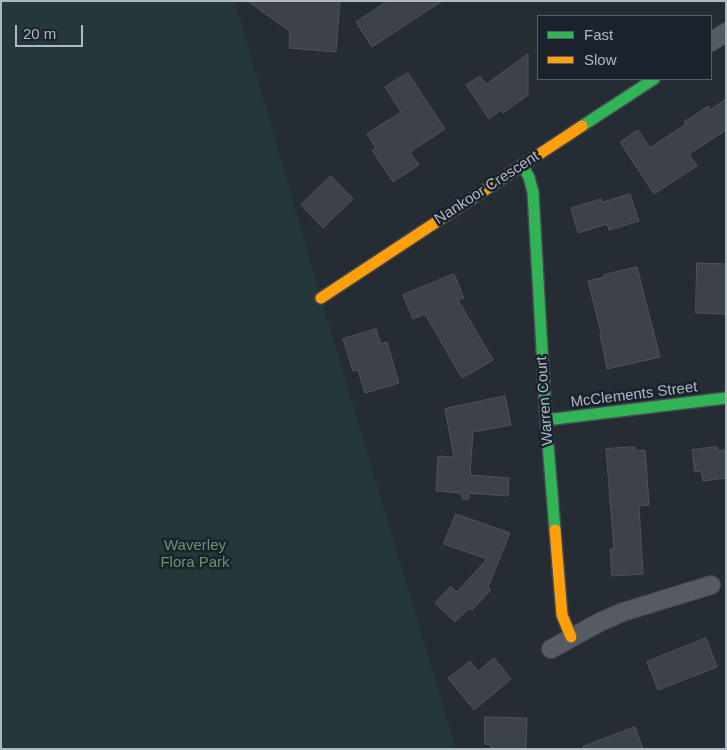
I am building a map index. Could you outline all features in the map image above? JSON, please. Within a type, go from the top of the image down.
[{"type":"street","points":[[712,41],[726,32]]},
{"type":"street","name":"Nankoor Crescent","points":[[321,298],[652,80]]},
{"type":"street","name":"Warren Court","points":[[522,165],[529,177],[533,192],[546,420],[562,615],[571,638]]},
{"type":"street","name":"McClements Street","points":[[546,420],[726,398]]},
{"type":"street","points":[[551,649],[623,612],[711,585]]},
{"type":"green space","name":"Waverley Flora Park","points":[[1,1],[235,1],[321,298],[456,749],[1,749]]},
{"type":"building","points":[[248,1],[340,1],[336,52],[289,48],[290,32]]},
{"type":"building","points":[[388,1],[442,1],[372,47],[356,22]]},
{"type":"building","points":[[528,54],[528,95],[503,113],[501,110],[489,119],[466,85],[480,76],[486,84]]},
{"type":"building","points":[[408,73],[445,129],[410,152],[419,165],[393,182],[372,150],[376,148],[367,134],[401,112],[385,87]]},
{"type":"building","points":[[726,99],[726,130],[689,154],[697,166],[654,194],[620,142],[638,130],[650,148],[686,124],[684,122],[708,106],[710,110]]},
{"type":"building","points":[[331,176],[353,199],[323,228],[301,205]]},
{"type":"building","points":[[630,194],[639,221],[609,230],[607,224],[578,233],[571,208],[601,199],[602,202]]},
{"type":"building","points":[[697,263],[726,264],[726,314],[696,313]]},
{"type":"building","points":[[637,267],[660,357],[607,369],[601,333],[588,281]]},
{"type":"building","points":[[454,274],[464,298],[458,300],[493,360],[462,378],[425,314],[413,319],[403,295]]},
{"type":"building","points":[[376,329],[381,344],[387,342],[399,383],[365,393],[358,370],[353,371],[343,339]]},
{"type":"building","points":[[505,396],[511,425],[473,432],[470,475],[509,478],[508,496],[469,493],[469,499],[463,500],[461,493],[436,491],[438,456],[454,457],[445,409]]},
{"type":"building","points":[[635,447],[636,451],[645,450],[649,505],[639,506],[643,574],[612,576],[610,549],[614,549],[606,449]]},
{"type":"building","points":[[717,447],[718,451],[726,450],[726,478],[703,481],[701,471],[695,472],[692,450]]},
{"type":"building","points":[[456,514],[510,533],[488,587],[491,590],[472,610],[469,608],[455,622],[435,603],[451,586],[457,592],[487,559],[444,544]]},
{"type":"building","points":[[706,638],[717,667],[658,690],[647,662]]},
{"type":"building","points":[[494,658],[511,679],[474,710],[448,678],[470,661],[478,671]]},
{"type":"building","points":[[485,717],[527,718],[526,749],[491,749],[491,745],[485,744]]},
{"type":"building","points":[[635,727],[643,749],[584,749],[583,747]]},
{"type":"traffic: fast","points":[[582,126],[652,80]]},
{"type":"traffic: fast","points":[[522,165],[529,177],[533,192],[546,420],[555,530]]},
{"type":"traffic: fast","points":[[546,420],[726,398]]},
{"type":"traffic: slow","points":[[321,298],[582,126]]},
{"type":"traffic: slow","points":[[555,530],[562,615],[571,637]]}]
